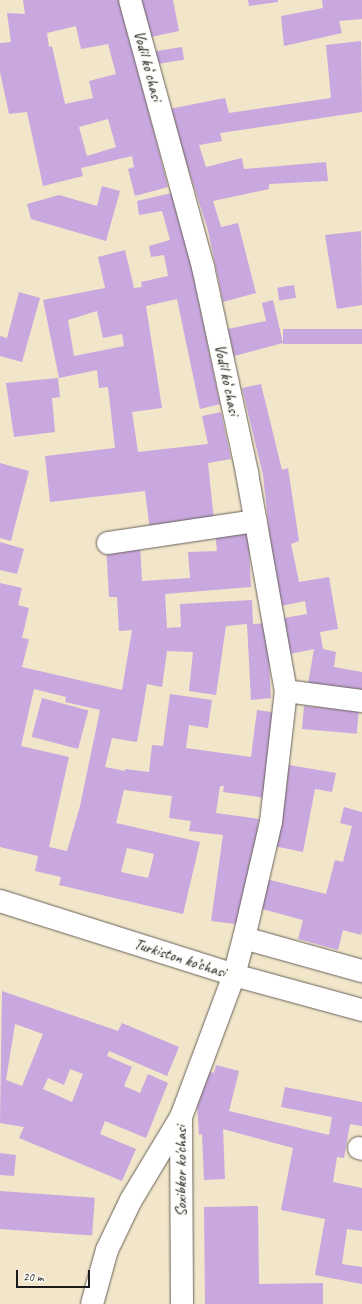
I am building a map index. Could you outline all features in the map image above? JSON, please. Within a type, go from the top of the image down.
[{"type":"street","name":"Vodil koʻchasi","points":[[130,0],[203,267],[255,521],[286,691],[271,822],[244,938]]},
{"type":"street","points":[[108,543],[255,521]]},
{"type":"street","points":[[286,691],[362,701]]},
{"type":"street","name":"Turkiston ko’chasi","points":[[0,901],[234,975],[362,1010]]},
{"type":"street","points":[[244,938],[362,971]]},
{"type":"street","name":"Soxibkor ko'chasi","points":[[182,1304],[181,1117],[234,975],[244,938]]},
{"type":"street","points":[[92,1304],[107,1250],[131,1200],[181,1117]]},
{"type":"building","points":[[23,0],[120,0],[168,187],[135,196],[128,169],[134,167],[132,156],[81,168],[83,176],[43,186],[27,112],[9,114],[0,72],[0,43],[11,42],[7,13],[25,14]],"holes":[[[76,26],[81,49],[108,44],[116,74],[89,81],[93,98],[65,104],[52,46],[49,47],[47,33]],[[108,119],[116,147],[87,156],[79,127]]]},
{"type":"building","points":[[141,0],[173,0],[179,31],[151,37]]},
{"type":"building","points":[[248,0],[278,0],[278,2],[249,6]]},
{"type":"building","points":[[322,0],[362,0],[362,19],[339,21],[342,33],[284,46],[281,16],[323,8]]},
{"type":"building","points":[[361,41],[362,112],[220,133],[222,141],[199,145],[206,167],[242,158],[244,169],[326,162],[328,181],[269,184],[269,189],[213,201],[221,227],[238,223],[256,293],[223,302],[208,230],[169,109],[225,98],[229,113],[331,98],[326,45]]},
{"type":"building","points":[[182,47],[184,60],[157,64],[155,51]]},
{"type":"building","points":[[102,186],[120,191],[106,241],[31,219],[27,204],[59,195],[97,206]]},
{"type":"building","points":[[176,192],[220,404],[200,409],[177,299],[146,306],[162,408],[132,412],[138,452],[208,444],[202,416],[221,412],[231,459],[208,463],[214,520],[150,531],[145,491],[50,502],[45,456],[115,448],[108,387],[99,388],[97,370],[59,378],[43,300],[105,288],[98,257],[125,250],[134,288],[142,287],[141,282],[168,276],[164,255],[151,257],[149,246],[170,240],[162,211],[139,215],[137,201]],"holes":[[[97,311],[103,338],[122,334],[124,346],[74,356],[68,320]]]},
{"type":"building","points":[[361,231],[362,305],[337,309],[325,235]]},
{"type":"building","points":[[294,285],[296,298],[279,300],[277,288]]},
{"type":"building","points":[[19,292],[40,298],[22,362],[0,356],[0,336],[7,338]]},
{"type":"building","points":[[273,300],[283,343],[234,356],[228,329],[266,321],[262,303]]},
{"type":"building","points":[[283,329],[362,329],[362,344],[283,344]]},
{"type":"building","points":[[58,378],[60,397],[52,398],[55,432],[14,437],[6,383]]},
{"type":"building","points":[[261,384],[282,470],[288,468],[299,541],[291,544],[299,582],[329,577],[338,629],[320,632],[323,649],[336,652],[334,667],[362,672],[362,691],[308,684],[314,649],[290,654],[284,618],[307,614],[305,601],[281,606],[271,548],[263,475],[242,388]]},
{"type":"building","points":[[0,463],[29,471],[11,541],[0,538]]},
{"type":"building","points":[[248,529],[251,587],[165,594],[167,628],[181,627],[180,604],[252,600],[253,624],[267,623],[271,698],[251,700],[247,624],[226,626],[216,695],[189,691],[193,652],[167,651],[162,687],[147,684],[137,742],[112,738],[105,767],[125,771],[125,769],[149,772],[152,745],[163,746],[170,694],[212,700],[208,728],[189,725],[186,748],[251,757],[257,710],[277,713],[266,798],[223,792],[224,786],[220,786],[216,813],[259,819],[244,925],[211,921],[223,835],[189,831],[191,821],[169,818],[172,796],[124,790],[116,823],[200,842],[183,914],[59,885],[61,877],[35,871],[38,856],[0,847],[0,583],[22,588],[18,605],[29,608],[22,638],[29,639],[22,667],[122,690],[132,630],[119,631],[117,597],[109,597],[106,545],[140,543],[142,581],[190,578],[188,552],[217,551],[215,531]],"holes":[[[34,689],[66,697],[65,702],[100,710],[80,806],[67,851],[49,847],[69,757],[21,746]],[[127,848],[154,854],[148,878],[121,872]]]},
{"type":"building","points":[[0,542],[24,549],[17,574],[0,570]]},
{"type":"building","points":[[42,698],[88,710],[78,749],[32,737]]},
{"type":"building","points":[[304,706],[359,711],[357,734],[302,729]]},
{"type":"building","points":[[289,765],[336,773],[332,792],[315,789],[303,852],[274,846]]},
{"type":"building","points":[[344,807],[362,812],[362,931],[361,935],[343,930],[338,950],[298,939],[303,920],[258,908],[266,879],[326,894],[335,860],[343,862],[352,826],[340,823]]},
{"type":"building","points":[[2,991],[118,1031],[122,1023],[179,1047],[167,1076],[109,1051],[107,1056],[132,1067],[124,1086],[140,1093],[148,1074],[168,1083],[146,1138],[105,1121],[100,1134],[136,1149],[122,1181],[19,1138],[24,1127],[0,1123]],"holes":[[[15,1024],[43,1034],[22,1086],[6,1080]],[[70,1069],[83,1074],[72,1102],[43,1089],[48,1078],[64,1085]]]},
{"type":"building","points":[[216,1065],[239,1071],[229,1111],[329,1135],[332,1117],[281,1107],[285,1087],[362,1102],[362,1126],[350,1124],[344,1158],[337,1157],[333,1182],[362,1188],[362,1231],[347,1229],[342,1264],[362,1267],[362,1284],[315,1275],[325,1219],[281,1210],[293,1148],[223,1129],[225,1179],[204,1180],[202,1134],[199,1135],[197,1103],[201,1069],[214,1073]]},
{"type":"building","points":[[0,1153],[16,1155],[14,1176],[0,1175]]},
{"type":"building","points":[[0,1191],[95,1198],[92,1236],[0,1229]]},
{"type":"building","points":[[258,1206],[259,1284],[323,1283],[323,1304],[205,1304],[204,1207]]}]
